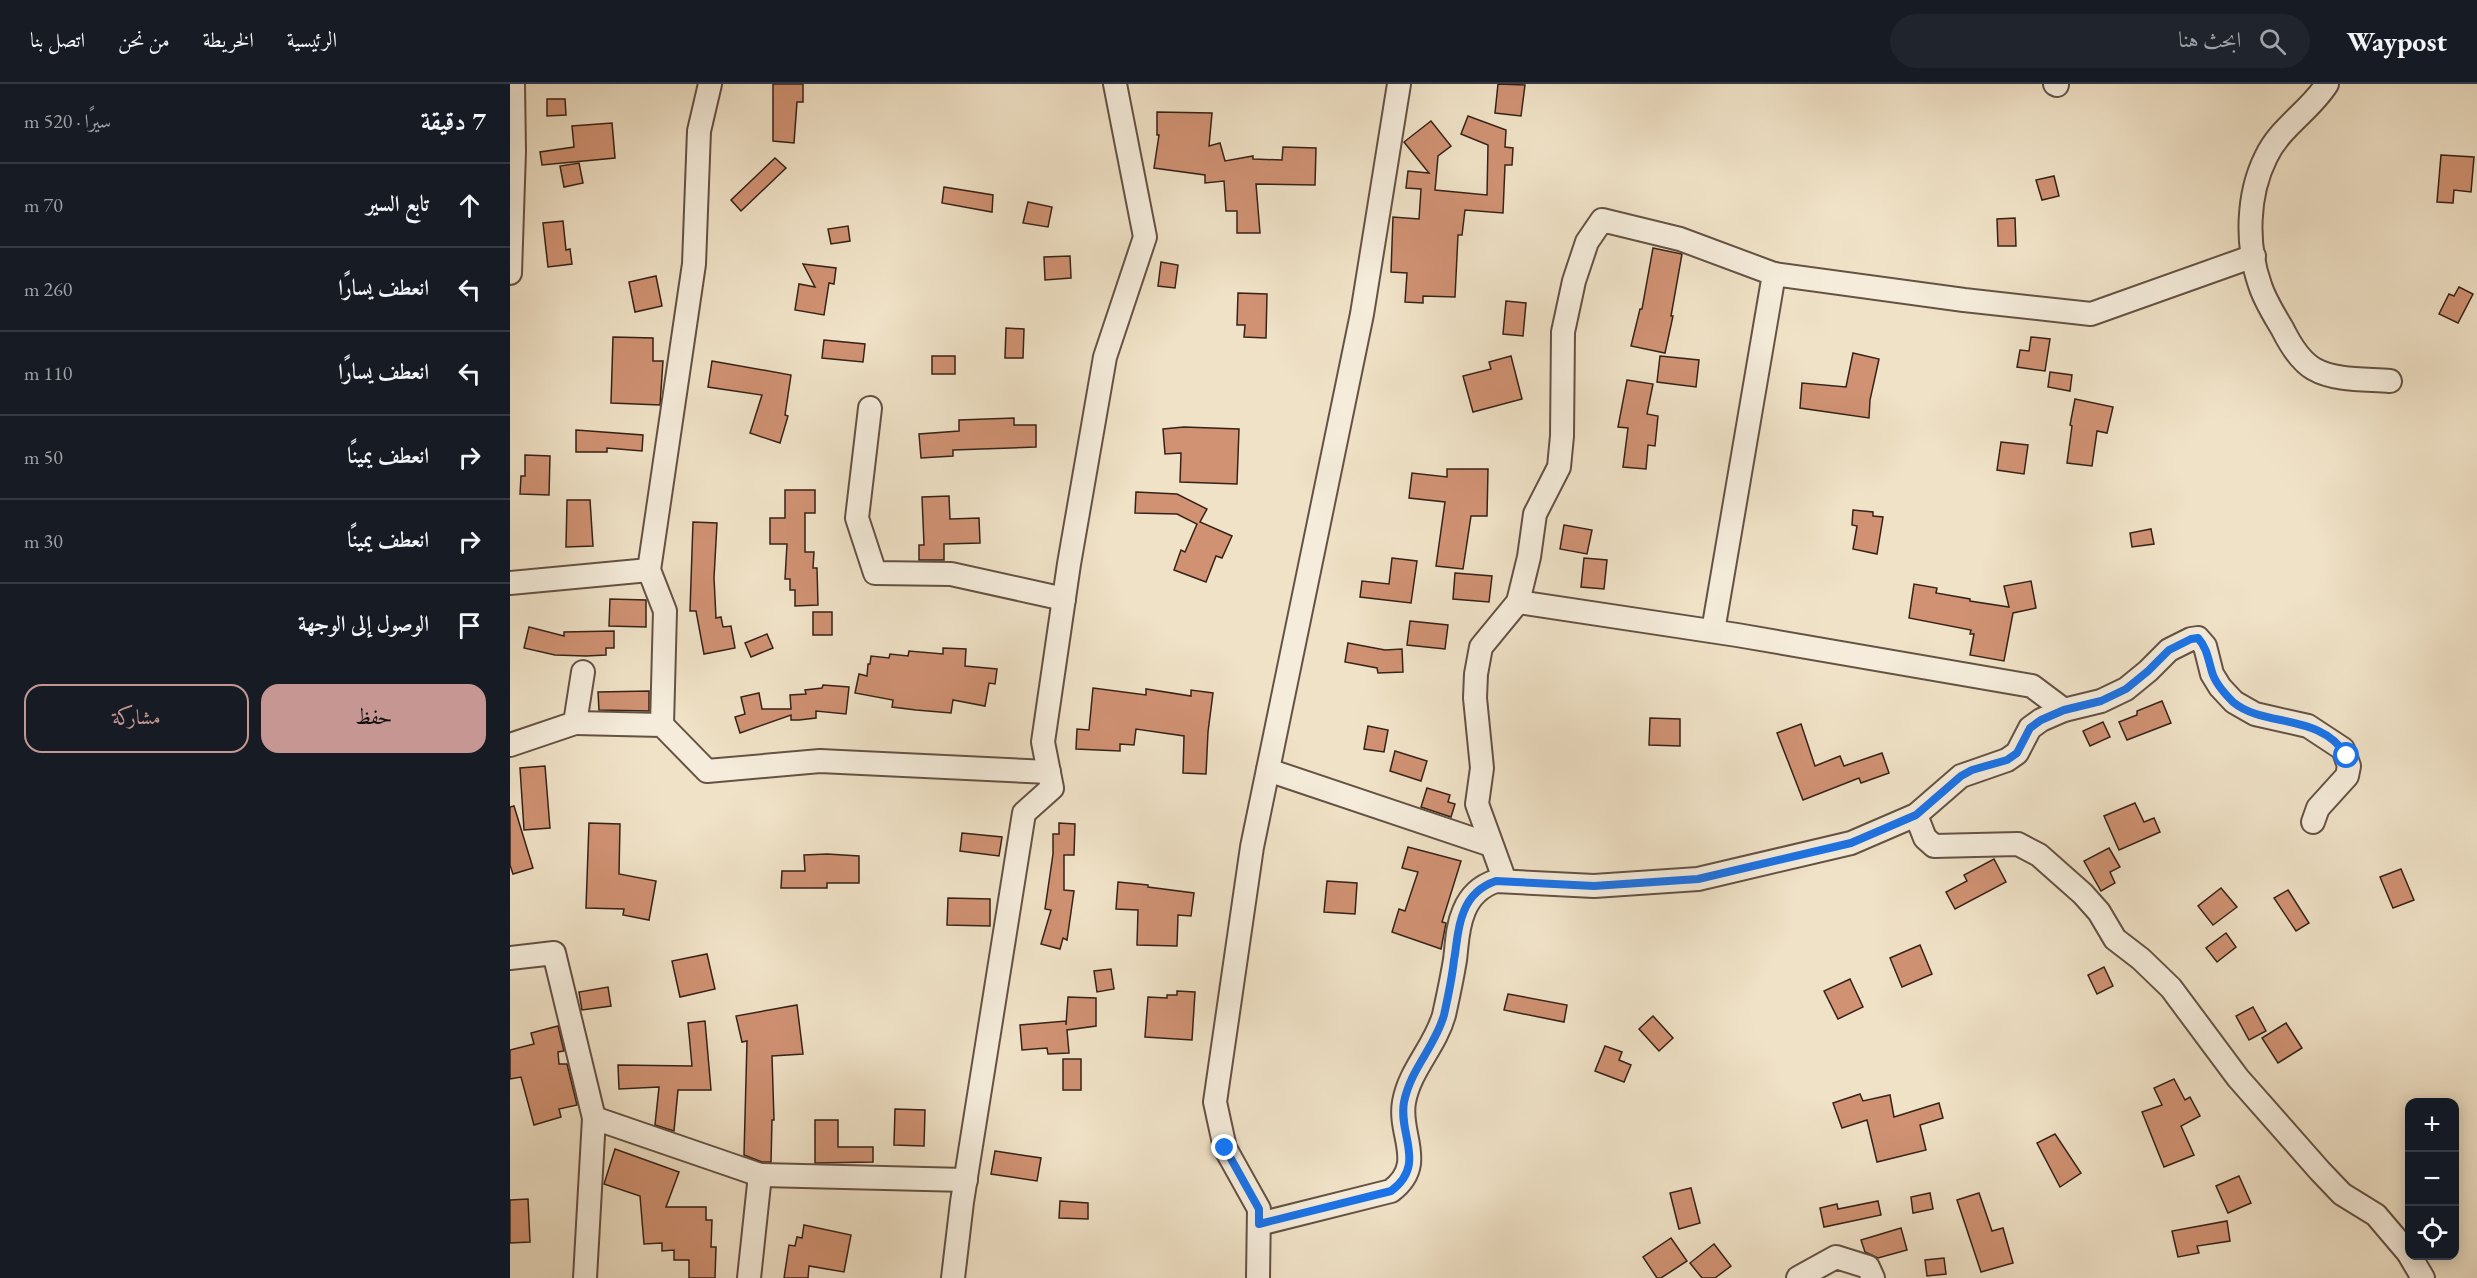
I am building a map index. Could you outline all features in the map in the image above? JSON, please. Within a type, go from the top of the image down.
[{"type":"street","points":[[510,273],[514,151],[513,84]]},
{"type":"street","points":[[662,725],[665,611],[649,570],[694,264],[699,131],[710,84]]},
{"type":"street","points":[[953,1278],[966,1180],[1024,813],[1052,788],[1043,742],[1064,599],[1105,357],[1145,237],[1115,84]]},
{"type":"street","points":[[1258,1278],[1259,1209],[1225,1148],[1215,1102],[1252,847],[1362,314],[1400,84]]},
{"type":"street","points":[[2327,84],[2274,141],[2254,186],[2251,219],[2254,256],[2260,286],[2294,349],[2313,368],[2332,375],[2390,381]]},
{"type":"street","points":[[1505,881],[1477,804],[1482,768],[1475,698],[1476,674],[1480,647],[1518,602],[1529,557],[1535,514],[1559,467],[1562,436],[1563,332],[1574,281],[1587,242],[1602,220],[1680,239],[1774,274],[1965,300],[2091,314],[2254,256]]},
{"type":"street","points":[[1713,631],[1774,274]]},
{"type":"street","points":[[870,408],[857,518],[875,573],[951,574],[1064,599]]},
{"type":"street","points":[[510,583],[649,570]]},
{"type":"street","points":[[1518,602],[1713,631],[2032,686],[2064,710]]},
{"type":"street","points":[[1259,1224],[1391,1191],[1399,1185],[1410,1162],[1404,1104],[1416,1066],[1432,1046],[1444,1015],[1458,928],[1464,910],[1484,885],[1505,881],[1594,886],[1698,879],[1851,843],[1916,815],[1961,776],[1972,770],[2007,760],[2017,753],[2030,728],[2041,720],[2064,710],[2101,701],[2126,689],[2169,650],[2198,638],[2205,646],[2212,674],[2234,702],[2255,714],[2308,726],[2343,749],[2349,766],[2347,776],[2318,808],[2313,822]]},
{"type":"street","points":[[575,723],[583,672]]},
{"type":"street","points":[[510,745],[575,723],[662,725],[707,771],[820,761],[1049,772]]},
{"type":"street","points":[[1268,770],[1491,844]]},
{"type":"street","points":[[1916,815],[1924,838],[1934,846],[2018,844],[2039,855],[2093,906],[2115,939],[2141,958],[2171,988],[2238,1078],[2320,1171],[2342,1194],[2376,1215],[2405,1249]]},
{"type":"street","points":[[510,957],[554,953],[594,1118],[585,1278]]},
{"type":"street","points":[[594,1118],[759,1175],[966,1180]]},
{"type":"street","points":[[749,1278],[759,1175]]},
{"type":"street","points":[[1798,1278],[1836,1257],[1868,1267],[1873,1278]]},
{"type":"street","points":[[2413,1260],[2423,1278]]},
{"type":"building","points":[[773,84],[803,84],[803,102],[797,102],[794,143],[773,141]]},
{"type":"building","points":[[1498,84],[1525,85],[1521,116],[1495,113]]},
{"type":"building","points":[[547,99],[565,99],[566,115],[547,116]]},
{"type":"building","points":[[1157,112],[1212,113],[1209,146],[1220,143],[1225,161],[1253,156],[1253,159],[1282,160],[1283,147],[1316,148],[1315,185],[1256,184],[1260,233],[1237,233],[1237,211],[1226,211],[1224,181],[1205,183],[1205,175],[1154,168],[1159,135],[1157,135]]},
{"type":"building","points":[[1468,116],[1506,130],[1505,147],[1513,148],[1512,165],[1505,165],[1503,213],[1465,210],[1462,235],[1458,235],[1455,297],[1423,296],[1423,303],[1405,302],[1407,273],[1391,272],[1393,217],[1419,219],[1421,189],[1406,188],[1408,171],[1429,173],[1404,142],[1431,121],[1451,146],[1438,156],[1435,190],[1487,195],[1488,145],[1461,134]]},
{"type":"building","points":[[612,123],[615,158],[542,165],[540,152],[574,147],[572,126]]},
{"type":"building","points":[[2441,155],[2474,157],[2471,192],[2454,190],[2453,203],[2437,202]]},
{"type":"building","points":[[775,158],[786,168],[741,211],[731,200]]},
{"type":"building","points":[[579,163],[583,183],[564,187],[560,166]]},
{"type":"building","points":[[2054,176],[2059,196],[2042,200],[2036,180]]},
{"type":"building","points":[[944,187],[993,195],[992,212],[942,203]]},
{"type":"building","points":[[1028,202],[1052,207],[1048,227],[1023,223]]},
{"type":"building","points":[[2015,218],[2016,246],[1998,246],[1997,219]]},
{"type":"building","points":[[563,221],[566,250],[570,249],[572,264],[548,267],[543,223]]},
{"type":"building","points":[[848,226],[850,241],[831,244],[828,229]]},
{"type":"building","points":[[1653,248],[1682,254],[1665,353],[1631,346],[1640,309],[1642,309]]},
{"type":"building","points":[[1070,256],[1071,278],[1045,280],[1044,257]]},
{"type":"building","points":[[1161,262],[1178,265],[1175,288],[1158,286]]},
{"type":"building","points":[[803,264],[836,268],[834,284],[829,283],[824,315],[795,310],[799,284],[815,287]]},
{"type":"building","points":[[656,276],[662,306],[635,312],[629,282]]},
{"type":"building","points":[[2459,287],[2473,294],[2458,323],[2439,314],[2449,294],[2454,296]]},
{"type":"building","points":[[1238,293],[1267,294],[1266,338],[1244,337],[1245,325],[1237,325]]},
{"type":"building","points":[[1506,301],[1526,303],[1523,336],[1503,334]]},
{"type":"building","points":[[1006,328],[1024,329],[1023,358],[1005,358]]},
{"type":"building","points":[[613,337],[653,338],[653,361],[663,361],[660,405],[611,403]]},
{"type":"building","points":[[2031,337],[2050,339],[2045,371],[2017,367],[2020,350],[2029,351]]},
{"type":"building","points":[[824,340],[865,344],[863,362],[822,358]]},
{"type":"building","points":[[1853,353],[1879,359],[1870,400],[1869,418],[1800,408],[1802,383],[1846,387]]},
{"type":"building","points":[[932,356],[955,356],[955,374],[932,374]]},
{"type":"building","points":[[1511,356],[1522,399],[1473,412],[1463,376],[1491,369],[1489,362]]},
{"type":"building","points":[[1660,356],[1699,360],[1696,387],[1657,382]]},
{"type":"building","points":[[712,361],[791,375],[785,415],[788,416],[780,443],[750,433],[762,395],[708,387]]},
{"type":"building","points":[[2050,372],[2072,375],[2070,391],[2048,387]]},
{"type":"building","points":[[1627,380],[1653,384],[1647,414],[1658,416],[1655,446],[1648,445],[1646,469],[1623,467],[1628,428],[1618,427]]},
{"type":"building","points":[[2075,399],[2113,407],[2107,433],[2097,431],[2092,466],[2067,463]]},
{"type":"building","points":[[1014,418],[1014,425],[1036,425],[1036,447],[953,450],[953,456],[921,458],[919,434],[959,431],[959,420]]},
{"type":"building","points":[[1184,427],[1239,429],[1237,484],[1180,482],[1181,453],[1165,454],[1163,429]]},
{"type":"building","points":[[576,430],[643,435],[642,451],[607,448],[607,452],[576,452]]},
{"type":"building","points":[[2001,442],[2028,445],[2024,474],[1997,470]]},
{"type":"building","points":[[525,455],[550,456],[549,495],[520,494],[521,476],[525,476]]},
{"type":"building","points":[[1447,469],[1488,469],[1487,516],[1471,516],[1463,569],[1436,566],[1445,502],[1409,498],[1412,473],[1447,477]]},
{"type":"building","points":[[785,490],[815,490],[815,513],[805,513],[805,552],[814,552],[813,568],[817,568],[818,605],[795,606],[795,590],[790,590],[790,579],[785,579],[787,544],[770,544],[770,518],[785,518]]},
{"type":"building","points":[[1136,492],[1177,494],[1207,509],[1200,522],[1232,536],[1222,558],[1216,556],[1206,582],[1174,570],[1181,550],[1185,552],[1197,524],[1177,514],[1135,513]]},
{"type":"building","points":[[949,496],[950,519],[979,518],[980,543],[944,544],[944,560],[919,560],[919,545],[924,545],[922,497]]},
{"type":"building","points":[[567,500],[590,500],[593,546],[566,547]]},
{"type":"building","points":[[1853,510],[1873,512],[1873,516],[1883,517],[1877,554],[1853,549],[1857,526],[1852,525]]},
{"type":"building","points":[[693,522],[717,523],[714,578],[716,618],[721,617],[723,627],[731,626],[735,648],[704,654],[696,611],[690,611]]},
{"type":"building","points":[[1564,525],[1592,530],[1587,554],[1560,549]]},
{"type":"building","points":[[2151,529],[2154,544],[2132,547],[2130,533]]},
{"type":"building","points":[[1392,558],[1417,561],[1411,603],[1360,597],[1362,581],[1389,584]]},
{"type":"building","points":[[1584,558],[1607,560],[1604,589],[1581,587]]},
{"type":"building","points":[[1455,573],[1492,576],[1489,602],[1453,599]]},
{"type":"building","points":[[2031,581],[2036,608],[2013,613],[2004,661],[1970,655],[1974,634],[1970,634],[1971,630],[1909,618],[1914,584],[1937,588],[1936,593],[2009,607],[2004,586]]},
{"type":"building","points":[[610,599],[646,600],[646,627],[609,626]]},
{"type":"building","points":[[813,612],[832,612],[832,635],[813,635]]},
{"type":"building","points":[[1410,621],[1448,625],[1445,649],[1407,645]]},
{"type":"building","points":[[529,627],[564,636],[564,632],[614,631],[614,648],[606,648],[606,655],[586,656],[555,655],[524,648]]},
{"type":"building","points":[[767,634],[773,648],[751,657],[745,643]]},
{"type":"building","points":[[1348,643],[1385,650],[1402,649],[1403,672],[1378,673],[1377,668],[1345,662]]},
{"type":"building","points":[[943,648],[966,649],[965,666],[997,669],[995,684],[989,683],[985,706],[953,700],[951,713],[916,710],[892,707],[893,700],[855,693],[859,674],[867,676],[871,656],[889,658],[890,654],[908,656],[909,651],[943,654]]},
{"type":"building","points":[[823,685],[849,687],[846,714],[816,711],[816,718],[799,720],[791,720],[791,715],[740,733],[735,717],[745,714],[741,697],[759,693],[762,709],[791,709],[790,695],[806,694],[805,690],[822,688]]},
{"type":"building","points":[[1093,688],[1146,695],[1146,689],[1191,696],[1191,690],[1213,693],[1206,774],[1183,773],[1184,736],[1136,729],[1134,745],[1120,744],[1120,751],[1076,749],[1077,729],[1089,730]]},
{"type":"building","points":[[649,691],[649,711],[599,710],[598,692]]},
{"type":"building","points":[[2162,701],[2171,723],[2127,740],[2119,722],[2137,715],[2137,711]]},
{"type":"building","points":[[1650,718],[1680,719],[1680,746],[1649,745]]},
{"type":"building","points":[[2103,722],[2110,737],[2090,746],[2083,731]]},
{"type":"building","points":[[1801,724],[1815,766],[1840,756],[1844,766],[1882,753],[1889,773],[1861,783],[1859,778],[1803,800],[1777,733]]},
{"type":"building","points":[[1368,726],[1388,730],[1384,752],[1364,749]]},
{"type":"building","points":[[1395,751],[1427,761],[1421,781],[1390,771]]},
{"type":"building","points":[[545,766],[550,828],[524,830],[520,768]]},
{"type":"building","points":[[1427,788],[1450,795],[1448,802],[1455,804],[1451,817],[1421,807]]},
{"type":"building","points":[[2135,803],[2144,822],[2154,818],[2160,832],[2119,850],[2104,816]]},
{"type":"building","points":[[514,806],[533,868],[513,874],[510,865],[510,807]]},
{"type":"building","points":[[589,823],[620,824],[619,874],[656,881],[649,920],[623,915],[624,909],[586,908]]},
{"type":"building","points":[[1059,823],[1075,824],[1074,855],[1064,855],[1064,890],[1074,891],[1067,940],[1063,938],[1060,949],[1041,944],[1051,910],[1045,909],[1053,854],[1053,834],[1059,834]]},
{"type":"building","points":[[962,833],[1002,837],[999,856],[960,851]]},
{"type":"building","points":[[1408,847],[1461,861],[1442,922],[1446,923],[1441,949],[1392,932],[1399,909],[1405,911],[1418,872],[1402,868]]},
{"type":"building","points":[[2109,848],[2120,867],[2110,872],[2115,883],[2101,891],[2084,861]]},
{"type":"building","points":[[804,855],[859,856],[859,883],[827,883],[827,888],[781,888],[782,871],[805,871]]},
{"type":"building","points":[[1994,859],[2006,882],[1955,909],[1946,892],[1967,881],[1964,875]]},
{"type":"building","points":[[2401,869],[2414,900],[2393,908],[2380,877]]},
{"type":"building","points":[[1327,881],[1357,883],[1355,914],[1324,912]]},
{"type":"building","points":[[1118,882],[1194,893],[1191,916],[1178,915],[1177,946],[1137,945],[1138,910],[1116,909]]},
{"type":"building","points":[[2221,888],[2237,907],[2213,925],[2198,906]]},
{"type":"building","points":[[2288,890],[2309,923],[2296,931],[2274,898]]},
{"type":"building","points":[[948,898],[990,899],[990,926],[947,925]]},
{"type":"building","points":[[2226,933],[2236,947],[2217,962],[2206,948]]},
{"type":"building","points":[[1920,945],[1932,974],[1902,987],[1890,958]]},
{"type":"building","points":[[707,954],[715,989],[680,997],[672,961]]},
{"type":"building","points":[[2104,967],[2113,986],[2097,994],[2088,975]]},
{"type":"building","points":[[1111,969],[1114,989],[1097,992],[1094,971]]},
{"type":"building","points":[[1850,979],[1863,1007],[1838,1019],[1824,991]]},
{"type":"building","points":[[608,987],[611,1006],[582,1010],[579,992]]},
{"type":"building","points":[[1177,991],[1195,992],[1192,1040],[1145,1037],[1148,997],[1167,998],[1167,995],[1177,995]]},
{"type":"building","points":[[1508,994],[1567,1005],[1564,1022],[1504,1010]]},
{"type":"building","points":[[1068,997],[1096,998],[1096,1026],[1067,1030],[1069,1053],[1048,1054],[1047,1048],[1022,1050],[1020,1025],[1066,1021],[1066,1025]]},
{"type":"building","points":[[797,1005],[803,1054],[772,1056],[774,1120],[772,1120],[771,1162],[762,1162],[744,1155],[747,1041],[742,1042],[736,1016]]},
{"type":"building","points":[[2253,1007],[2266,1031],[2249,1040],[2236,1016]]},
{"type":"building","points":[[1653,1016],[1673,1038],[1659,1051],[1639,1029]]},
{"type":"building","points":[[705,1021],[711,1090],[678,1090],[674,1131],[655,1125],[659,1087],[619,1089],[618,1065],[692,1066],[688,1023]]},
{"type":"building","points":[[2286,1023],[2302,1048],[2278,1063],[2262,1038]]},
{"type":"building","points":[[558,1026],[564,1051],[558,1052],[559,1064],[567,1064],[577,1105],[559,1109],[561,1117],[534,1125],[521,1077],[510,1079],[510,1050],[534,1044],[531,1033]]},
{"type":"building","points":[[1605,1046],[1622,1052],[1619,1060],[1631,1065],[1624,1082],[1595,1071]]},
{"type":"building","points":[[1063,1059],[1081,1059],[1081,1090],[1063,1090]]},
{"type":"building","points":[[2174,1079],[2185,1100],[2190,1097],[2200,1116],[2181,1126],[2194,1155],[2164,1167],[2142,1112],[2162,1105],[2154,1088]]},
{"type":"building","points":[[1860,1094],[1863,1101],[1890,1095],[1894,1117],[1939,1103],[1943,1118],[1920,1125],[1926,1150],[1877,1162],[1867,1120],[1842,1128],[1833,1103]]},
{"type":"building","points":[[895,1109],[925,1110],[924,1146],[894,1145]]},
{"type":"building","points":[[815,1120],[838,1120],[838,1147],[873,1147],[873,1162],[815,1163]]},
{"type":"building","points":[[2055,1134],[2081,1173],[2060,1187],[2037,1143]]},
{"type":"building","points":[[615,1149],[679,1172],[666,1207],[706,1207],[706,1220],[712,1220],[711,1247],[716,1247],[715,1278],[689,1278],[689,1260],[674,1260],[674,1250],[662,1251],[662,1243],[644,1244],[640,1196],[604,1184]]},
{"type":"building","points":[[995,1151],[1041,1158],[1037,1181],[991,1174]]},
{"type":"building","points":[[2239,1176],[2251,1203],[2228,1213],[2216,1186]]},
{"type":"building","points":[[1691,1188],[1700,1223],[1679,1229],[1670,1193]]},
{"type":"building","points":[[1930,1193],[1933,1209],[1913,1213],[1911,1197]]},
{"type":"building","points":[[1979,1193],[1992,1231],[2003,1228],[2013,1263],[1981,1272],[1957,1200]]},
{"type":"building","points":[[528,1199],[530,1242],[510,1243],[510,1200]]},
{"type":"building","points":[[1060,1201],[1088,1203],[1088,1219],[1059,1218]]},
{"type":"building","points":[[1878,1201],[1881,1215],[1824,1227],[1820,1208],[1837,1204],[1838,1209]]},
{"type":"building","points":[[2227,1221],[2230,1241],[2197,1246],[2199,1253],[2178,1257],[2172,1231]]},
{"type":"building","points":[[804,1225],[851,1235],[844,1272],[809,1266],[808,1278],[784,1278],[789,1245],[795,1246],[797,1237],[802,1238]]},
{"type":"building","points":[[1901,1228],[1907,1250],[1878,1258],[1865,1252],[1861,1240]]},
{"type":"building","points":[[1671,1238],[1687,1261],[1661,1278],[1657,1278],[1643,1257]]},
{"type":"building","points":[[1714,1244],[1731,1266],[1715,1278],[1702,1278],[1690,1263]]},
{"type":"building","points":[[1944,1258],[1946,1274],[1927,1276],[1925,1260]]},
{"type":"route","points":[[1225,1148],[1259,1209],[1259,1224],[1391,1191],[1399,1185],[1410,1162],[1404,1104],[1409,1084],[1416,1066],[1432,1046],[1444,1015],[1458,928],[1464,910],[1484,885],[1496,881],[1515,881],[1594,886],[1698,879],[1851,843],[1916,815],[1961,776],[1972,770],[2007,760],[2017,753],[2030,728],[2041,720],[2064,710],[2101,701],[2126,689],[2169,650],[2191,639],[2198,638],[2205,646],[2212,674],[2234,702],[2255,714],[2283,718],[2308,726],[2332,740],[2343,749],[2347,756]]}]
